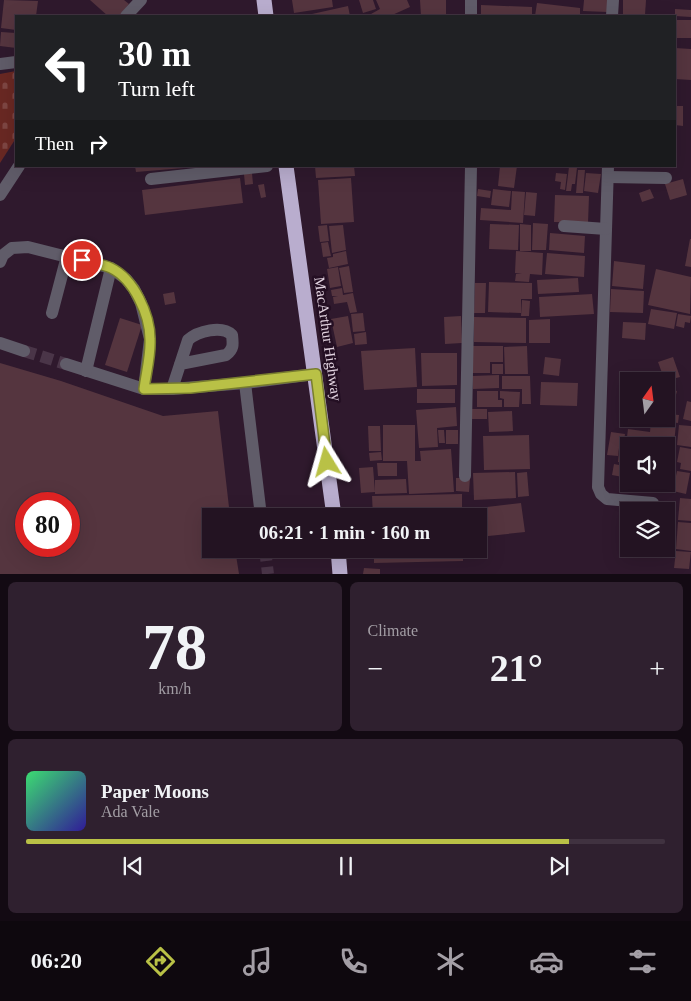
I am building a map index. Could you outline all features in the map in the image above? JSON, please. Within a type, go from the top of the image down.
[{"type":"highway","points":[[264,0],[266,15]]},
{"type":"highway","name":"MacArthur Highway","points":[[286,167],[333,508]]},
{"type":"highway","points":[[339,558],[340,574]]},
{"type":"street","points":[[127,15],[141,0]]},
{"type":"street","points":[[471,0],[471,15]]},
{"type":"street","points":[[612,15],[613,0]]},
{"type":"street","points":[[0,195],[18,167]]},
{"type":"street","points":[[151,179],[258,167]]},
{"type":"street","points":[[465,476],[471,167]]},
{"type":"street","points":[[642,502],[607,499],[601,494],[598,487],[608,171],[666,178]]},
{"type":"street","points":[[564,226],[606,229]]},
{"type":"street","points":[[0,262],[3,255],[12,248],[28,247],[111,268],[126,279],[142,303],[148,325],[150,339],[144,389]]},
{"type":"street","points":[[52,313],[67,256]]},
{"type":"street","points":[[86,371],[111,268]]},
{"type":"street","points":[[0,343],[24,351]]},
{"type":"street","points":[[66,364],[144,389],[172,389],[245,383],[316,374]]},
{"type":"street","points":[[172,389],[180,364]]},
{"type":"street","points":[[245,383],[260,508]]},
{"type":"green space","points":[[15,71],[15,140],[0,163],[0,74]]},
{"type":"building","points":[[4,0],[38,1],[36,15],[15,15],[15,30],[1,28]]},
{"type":"building","points":[[90,0],[124,0],[129,4],[120,15],[107,15]]},
{"type":"building","points":[[292,0],[332,0],[333,7],[294,13]]},
{"type":"building","points":[[359,0],[373,0],[376,9],[363,13]]},
{"type":"building","points":[[376,0],[407,0],[410,7],[392,15],[372,15],[380,9]]},
{"type":"building","points":[[420,0],[446,0],[446,15],[421,15]]},
{"type":"building","points":[[584,0],[607,0],[607,12],[583,11]]},
{"type":"building","points":[[623,0],[646,0],[645,15],[623,14]]},
{"type":"building","points":[[537,3],[580,8],[580,15],[535,15]]},
{"type":"building","points":[[481,5],[532,7],[532,15],[481,15]]},
{"type":"building","points":[[348,6],[350,15],[312,15]]},
{"type":"building","points":[[675,9],[691,10],[691,17],[675,15]]},
{"type":"building","points":[[676,20],[691,20],[691,38],[676,38]]},
{"type":"building","points":[[1,32],[15,33],[15,48],[0,46]]},
{"type":"building","points":[[676,48],[691,49],[691,80],[676,79]]},
{"type":"building","points":[[676,106],[683,106],[683,126],[676,125]]},
{"type":"building","points":[[135,167],[184,167],[184,168],[136,172]]},
{"type":"building","points":[[315,167],[354,167],[355,176],[316,178]]},
{"type":"building","points":[[500,167],[517,167],[514,188],[498,186]]},
{"type":"building","points":[[569,167],[577,168],[575,184],[572,184],[571,191],[566,191]]},
{"type":"building","points":[[578,170],[585,170],[583,193],[576,193]]},
{"type":"building","points":[[252,173],[253,184],[245,185],[244,174]]},
{"type":"building","points":[[556,173],[567,174],[565,190],[560,189],[561,182],[555,181]]},
{"type":"building","points":[[586,173],[601,174],[598,193],[584,191]]},
{"type":"building","points":[[240,178],[243,203],[145,215],[142,190]]},
{"type":"building","points":[[351,178],[354,222],[321,224],[318,180]]},
{"type":"building","points":[[683,179],[687,195],[670,200],[665,184]]},
{"type":"building","points":[[264,184],[266,197],[261,198],[258,185]]},
{"type":"building","points":[[478,189],[491,191],[490,198],[477,196]]},
{"type":"building","points":[[493,189],[511,191],[509,207],[491,205]]},
{"type":"building","points":[[650,189],[654,198],[642,202],[639,193]]},
{"type":"building","points":[[512,191],[525,192],[523,223],[480,220],[481,208],[511,210]]},
{"type":"building","points":[[526,192],[537,193],[535,216],[524,215]]},
{"type":"building","points":[[555,195],[589,196],[588,223],[554,222]]},
{"type":"building","points":[[533,223],[548,224],[546,250],[532,250]]},
{"type":"building","points":[[490,224],[519,225],[518,250],[489,249]]},
{"type":"building","points":[[520,224],[531,225],[531,251],[520,251]]},
{"type":"building","points":[[327,225],[329,241],[320,242],[318,226]]},
{"type":"building","points":[[343,225],[346,250],[332,253],[329,226]]},
{"type":"building","points":[[550,233],[585,236],[584,253],[549,250]]},
{"type":"building","points":[[691,239],[691,267],[685,266]]},
{"type":"building","points":[[328,242],[331,256],[323,257],[321,243]]},
{"type":"building","points":[[346,251],[348,264],[329,268],[327,258],[333,257],[333,254]]},
{"type":"building","points":[[516,251],[543,253],[542,275],[530,274],[529,282],[515,281],[516,274],[522,274],[515,273]]},
{"type":"building","points":[[547,253],[585,256],[584,277],[545,274]]},
{"type":"building","points":[[614,261],[645,265],[643,289],[612,286]]},
{"type":"building","points":[[349,266],[353,292],[344,293],[339,268]]},
{"type":"building","points":[[338,267],[341,286],[330,288],[327,269]]},
{"type":"building","points":[[656,269],[691,277],[690,314],[648,305]]},
{"type":"building","points":[[578,278],[579,292],[538,294],[537,280]]},
{"type":"building","points":[[489,282],[532,283],[532,299],[521,299],[521,313],[488,312]]},
{"type":"building","points":[[475,283],[486,283],[485,313],[474,313]]},
{"type":"building","points":[[342,288],[343,295],[353,293],[357,312],[350,313],[347,302],[334,304],[333,297],[338,296],[332,296],[331,290]]},
{"type":"building","points":[[611,289],[644,291],[643,313],[610,312]]},
{"type":"building","points":[[174,292],[176,303],[165,305],[163,294]]},
{"type":"building","points":[[592,294],[594,314],[540,317],[539,297]]},
{"type":"building","points":[[522,300],[530,301],[529,316],[521,316]]},
{"type":"building","points":[[651,309],[677,313],[674,329],[648,324]]},
{"type":"building","points":[[363,313],[365,331],[353,332],[351,314]]},
{"type":"building","points":[[678,314],[691,316],[690,323],[685,322],[684,328],[676,326]]},
{"type":"building","points":[[348,316],[353,343],[337,347],[331,319]]},
{"type":"building","points":[[461,316],[462,343],[445,344],[444,317]]},
{"type":"building","points":[[474,317],[526,318],[526,343],[474,342]]},
{"type":"building","points":[[120,318],[142,325],[127,372],[105,365]]},
{"type":"building","points":[[550,319],[550,343],[529,343],[529,320]]},
{"type":"building","points":[[623,322],[646,323],[645,340],[622,338]]},
{"type":"building","points":[[366,332],[367,344],[355,345],[354,334]]},
{"type":"building","points":[[473,346],[503,346],[503,362],[490,362],[490,373],[473,373]]},
{"type":"building","points":[[527,346],[528,374],[505,374],[504,347]]},
{"type":"building","points":[[415,348],[417,387],[364,390],[361,351]]},
{"type":"building","points":[[421,353],[457,353],[457,385],[422,386]]},
{"type":"building","points":[[545,357],[561,359],[559,376],[543,374]]},
{"type":"building","points":[[673,357],[680,377],[675,378],[675,372],[662,372],[658,362]]},
{"type":"building","points":[[0,363],[61,381],[163,416],[218,411],[229,508],[202,508],[202,558],[236,558],[239,574],[0,574]]},
{"type":"building","points":[[492,364],[503,364],[503,374],[492,374]]},
{"type":"building","points":[[499,375],[499,388],[473,389],[472,376]]},
{"type":"building","points":[[502,376],[530,376],[531,404],[522,404],[522,389],[502,389]]},
{"type":"building","points":[[541,382],[578,383],[577,406],[540,405]]},
{"type":"building","points":[[417,389],[455,389],[455,403],[417,403]]},
{"type":"building","points":[[477,391],[498,391],[498,400],[502,400],[502,407],[477,407]]},
{"type":"building","points":[[500,391],[520,392],[519,407],[504,407],[504,399],[500,398]]},
{"type":"building","points":[[687,401],[691,402],[691,421],[683,419]]},
{"type":"building","points":[[456,407],[457,426],[437,428],[438,447],[419,448],[416,410]]},
{"type":"building","points":[[470,409],[487,409],[487,419],[470,419]]},
{"type":"building","points":[[512,411],[513,431],[489,432],[488,412]]},
{"type":"building","points":[[675,415],[679,415],[678,423],[675,423]]},
{"type":"building","points":[[676,424],[675,437],[627,437],[628,429],[650,432],[650,428],[675,428]]},
{"type":"building","points":[[383,425],[415,425],[415,461],[421,461],[420,451],[451,449],[454,492],[409,494],[407,461],[383,461]]},
{"type":"building","points":[[679,425],[691,426],[691,447],[677,445]]},
{"type":"building","points":[[368,426],[380,426],[381,451],[369,451]]},
{"type":"building","points":[[438,430],[444,430],[445,443],[439,443]]},
{"type":"building","points":[[446,430],[458,430],[458,444],[446,444]]},
{"type":"building","points":[[611,432],[625,434],[625,437],[620,437],[618,456],[607,455]]},
{"type":"building","points":[[529,435],[530,469],[484,470],[483,436]]},
{"type":"building","points":[[680,447],[691,449],[691,471],[680,469],[681,463],[677,462]]},
{"type":"building","points":[[619,451],[620,462],[618,462]]},
{"type":"building","points":[[381,452],[382,460],[370,461],[369,453]]},
{"type":"building","points":[[377,463],[397,463],[397,476],[378,476]]},
{"type":"building","points":[[614,464],[620,465],[620,476],[612,475]]},
{"type":"building","points":[[373,467],[375,492],[361,493],[359,468]]},
{"type":"building","points":[[677,471],[690,473],[686,494],[675,491]]},
{"type":"building","points":[[515,472],[516,498],[474,500],[473,473]]},
{"type":"building","points":[[527,472],[529,496],[518,497],[517,473]]},
{"type":"building","points":[[456,478],[470,478],[469,492],[456,491]]},
{"type":"building","points":[[406,479],[407,493],[375,494],[375,480]]},
{"type":"building","points":[[462,494],[462,508],[373,508],[372,496]]},
{"type":"building","points":[[680,498],[691,499],[691,521],[678,520]]},
{"type":"building","points":[[521,503],[525,532],[487,536],[487,508],[478,508]]},
{"type":"building","points":[[678,522],[691,523],[691,551],[676,549]]},
{"type":"building","points":[[676,551],[691,552],[689,569],[674,568]]},
{"type":"building","points":[[374,558],[463,558],[463,561],[374,563]]},
{"type":"building","points":[[364,568],[380,569],[380,574],[363,574]]},
{"type":"tunnel","points":[[24,351],[66,364]]},
{"type":"tunnel","points":[[266,558],[268,574]]},
{"type":"route","points":[[82,260],[111,268],[126,279],[142,303],[150,339],[144,389],[190,388],[316,374],[327,462]]}]
